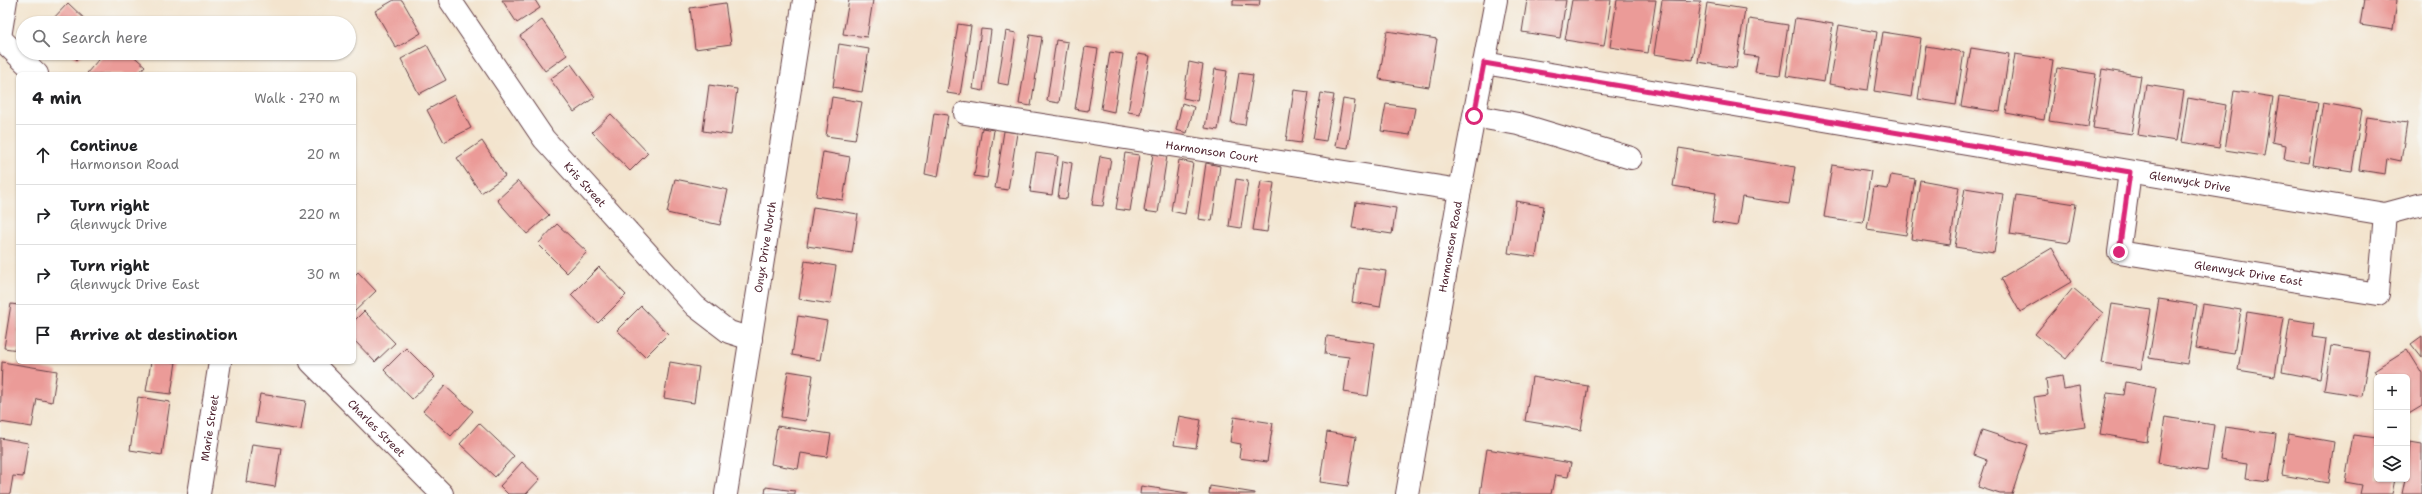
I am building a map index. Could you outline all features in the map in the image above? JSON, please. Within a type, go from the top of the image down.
[{"type":"street","points":[[6,0],[0,38],[16,54]]},
{"type":"street","name":"Kris Street","points":[[450,0],[544,139],[695,306],[729,332],[751,340]]},
{"type":"street","name":"Onyx Drive North","points":[[726,494],[804,0]]},
{"type":"street","name":"Harmonson Road","points":[[1408,494],[1460,190],[1496,0]]},
{"type":"street","points":[[23,60],[35,72]]},
{"type":"street","name":"Glenwyck Drive","points":[[1484,63],[2385,214],[2422,204]]},
{"type":"street","name":"Harmonson Court","points":[[965,113],[1460,190]]},
{"type":"street","points":[[1474,116],[1518,124],[1631,158]]},
{"type":"street","name":"Glenwyck Drive East","points":[[2130,172],[2119,252],[2378,294],[2385,214]]},
{"type":"street","name":"Marie Street","points":[[199,494],[220,364]]},
{"type":"street","name":"Charles Street","points":[[313,364],[442,494]]},
{"type":"building","points":[[394,0],[402,0],[421,33],[396,48],[375,11]]},
{"type":"building","points":[[502,0],[535,0],[540,8],[517,23]]},
{"type":"building","points":[[849,0],[873,0],[867,37],[843,34]]},
{"type":"building","points":[[1233,0],[1260,0],[1259,6],[1233,5]]},
{"type":"building","points":[[1527,0],[1566,0],[1560,38],[1522,32]]},
{"type":"building","points":[[1572,0],[1611,0],[1604,46],[1565,40]]},
{"type":"building","points":[[1617,0],[1656,0],[1648,53],[1610,47]]},
{"type":"building","points":[[1662,0],[1701,1],[1692,60],[1654,54]]},
{"type":"building","points":[[2364,0],[2397,0],[2393,30],[2360,25]]},
{"type":"building","points":[[68,3],[82,16],[56,16]]},
{"type":"building","points":[[725,3],[731,44],[695,49],[690,8]]},
{"type":"building","points":[[1707,3],[1745,9],[1736,68],[1698,62]]},
{"type":"building","points":[[1795,18],[1833,24],[1824,82],[1786,76]]},
{"type":"building","points":[[1749,19],[1788,25],[1780,75],[1755,72],[1758,57],[1744,55]]},
{"type":"building","points":[[542,20],[567,55],[545,71],[520,36]]},
{"type":"building","points":[[958,24],[971,26],[960,95],[947,93]]},
{"type":"building","points":[[1839,25],[1877,32],[1868,90],[1829,84]]},
{"type":"building","points":[[981,29],[991,30],[983,91],[973,89]]},
{"type":"building","points":[[1006,31],[1016,33],[1008,85],[998,83]]},
{"type":"building","points":[[1387,31],[1437,39],[1429,87],[1379,79]]},
{"type":"building","points":[[1883,32],[1921,38],[1912,97],[1874,91]]},
{"type":"building","points":[[1030,35],[1042,37],[1031,106],[1019,104]]},
{"type":"building","points":[[1056,40],[1068,42],[1059,103],[1047,101]]},
{"type":"building","points":[[839,44],[869,49],[862,92],[833,87]]},
{"type":"building","points":[[427,45],[446,80],[419,94],[401,59]]},
{"type":"building","points":[[1926,46],[1964,52],[1956,105],[1918,99]]},
{"type":"building","points":[[1085,47],[1098,49],[1088,111],[1075,109]]},
{"type":"building","points":[[1971,48],[2009,54],[2000,112],[1961,106]]},
{"type":"building","points":[[1110,52],[1123,54],[1114,112],[1101,109]]},
{"type":"building","points":[[1138,54],[1150,56],[1140,114],[1128,112]]},
{"type":"building","points":[[2015,54],[2053,60],[2044,120],[2006,113]]},
{"type":"building","points":[[98,60],[138,60],[145,66],[140,72],[88,72]]},
{"type":"building","points":[[1189,62],[1203,65],[1197,101],[1183,98]]},
{"type":"building","points":[[571,64],[595,97],[574,112],[550,79]]},
{"type":"building","points":[[2057,68],[2096,74],[2088,127],[2049,121]]},
{"type":"building","points":[[1215,69],[1227,71],[1218,130],[1205,128]]},
{"type":"building","points":[[2102,69],[2141,76],[2132,134],[2093,128]]},
{"type":"building","points":[[1239,73],[1253,75],[1245,125],[1231,123]]},
{"type":"building","points":[[709,85],[737,89],[731,135],[703,131]]},
{"type":"building","points":[[2146,85],[2184,91],[2176,141],[2138,135]]},
{"type":"building","points":[[1294,90],[1309,92],[1301,143],[1286,141]]},
{"type":"building","points":[[2234,91],[2273,97],[2264,156],[2225,150]]},
{"type":"building","points":[[1321,93],[1334,95],[1326,141],[1313,139]]},
{"type":"building","points":[[454,95],[471,128],[444,142],[427,110]]},
{"type":"building","points":[[832,97],[862,102],[855,140],[826,136]]},
{"type":"building","points":[[2279,97],[2318,103],[2308,163],[2284,159],[2286,145],[2272,142]]},
{"type":"building","points":[[2188,98],[2226,105],[2219,148],[2181,142]]},
{"type":"building","points":[[1343,99],[1355,101],[1348,148],[1335,146]]},
{"type":"building","points":[[1182,103],[1194,107],[1187,133],[1176,130]]},
{"type":"building","points":[[2323,103],[2362,110],[2352,171],[2313,165]]},
{"type":"building","points":[[1386,104],[1415,108],[1410,135],[1381,131]]},
{"type":"building","points":[[934,113],[948,115],[938,177],[925,174]]},
{"type":"building","points":[[611,114],[648,153],[630,171],[592,132]]},
{"type":"building","points":[[2367,117],[2407,123],[2401,161],[2387,158],[2385,174],[2359,170]]},
{"type":"building","points":[[982,128],[994,130],[987,178],[974,176]]},
{"type":"building","points":[[1004,131],[1017,133],[1008,190],[995,188]]},
{"type":"building","points":[[482,141],[505,176],[481,193],[457,158]]},
{"type":"building","points":[[1679,148],[1795,167],[1789,204],[1742,197],[1737,226],[1712,222],[1716,193],[1673,186]]},
{"type":"building","points":[[823,152],[850,157],[843,200],[816,196]]},
{"type":"building","points":[[1036,153],[1058,156],[1052,195],[1030,192]]},
{"type":"building","points":[[1125,153],[1139,155],[1130,211],[1116,209]]},
{"type":"building","points":[[1153,154],[1167,156],[1158,213],[1144,211]]},
{"type":"building","points":[[1100,156],[1111,158],[1103,206],[1092,205]]},
{"type":"building","points":[[1179,160],[1193,163],[1185,214],[1171,211]]},
{"type":"building","points":[[1063,161],[1072,163],[1067,199],[1058,198]]},
{"type":"building","points":[[1206,163],[1220,166],[1212,221],[1198,219]]},
{"type":"building","points":[[1832,165],[1871,171],[1863,223],[1824,217]]},
{"type":"building","points":[[1891,175],[1915,179],[1906,235],[1867,229],[1874,187],[1888,189]]},
{"type":"building","points":[[675,179],[728,190],[720,225],[667,213]]},
{"type":"building","points":[[1236,179],[1248,181],[1241,228],[1229,226]]},
{"type":"building","points":[[1920,180],[1959,187],[1950,245],[1911,239]]},
{"type":"building","points":[[518,181],[549,215],[527,234],[497,200]]},
{"type":"building","points":[[1261,181],[1274,183],[1267,232],[1253,230]]},
{"type":"building","points":[[1965,188],[2003,194],[1994,253],[1955,247]]},
{"type":"building","points":[[2016,195],[2076,204],[2069,243],[2010,234]]},
{"type":"building","points":[[1516,201],[1544,206],[1536,257],[1508,253]]},
{"type":"building","points":[[1356,202],[1396,208],[1392,234],[1352,228]]},
{"type":"building","points":[[813,207],[858,214],[852,253],[807,246]]},
{"type":"building","points":[[557,224],[587,252],[567,273],[538,244]]},
{"type":"building","points":[[2052,248],[2071,282],[2020,312],[2001,278]]},
{"type":"building","points":[[805,261],[836,266],[830,304],[799,299]]},
{"type":"building","points":[[599,267],[626,295],[598,323],[571,295]]},
{"type":"building","points":[[1358,267],[1386,271],[1380,307],[1352,302]]},
{"type":"building","points":[[358,272],[376,291],[356,310],[356,274]]},
{"type":"building","points":[[2073,288],[2103,313],[2066,359],[2035,334]]},
{"type":"building","points":[[2159,299],[2197,305],[2187,364],[2149,358]]},
{"type":"building","points":[[11,304],[16,305],[16,350],[4,348]]},
{"type":"building","points":[[2112,304],[2151,310],[2141,369],[2102,363]]},
{"type":"building","points":[[2203,304],[2241,310],[2234,354],[2196,348]]},
{"type":"building","points":[[641,306],[668,334],[645,357],[617,330]]},
{"type":"building","points":[[364,311],[395,343],[375,362],[356,342],[356,319]]},
{"type":"building","points":[[2247,312],[2284,318],[2275,376],[2238,370]]},
{"type":"building","points":[[798,316],[827,321],[820,360],[792,355]]},
{"type":"building","points":[[2290,319],[2314,323],[2312,337],[2326,339],[2320,379],[2282,372]]},
{"type":"building","points":[[1327,336],[1375,343],[1368,396],[1344,392],[1349,357],[1325,354]]},
{"type":"building","points":[[2422,336],[2422,358],[2411,344]]},
{"type":"building","points":[[2331,346],[2369,352],[2362,396],[2324,390]]},
{"type":"building","points":[[406,348],[435,377],[412,399],[384,370]]},
{"type":"building","points":[[2407,349],[2422,373],[2422,406],[2410,413],[2410,374],[2376,374],[2374,370]]},
{"type":"building","points":[[2,362],[57,371],[52,402],[37,399],[32,427],[0,422]]},
{"type":"building","points":[[670,362],[699,367],[694,403],[664,398]]},
{"type":"building","points":[[151,364],[176,364],[171,394],[146,391]]},
{"type":"building","points":[[788,371],[813,375],[806,421],[781,417]]},
{"type":"building","points":[[2062,376],[2064,389],[2079,386],[2085,427],[2040,434],[2034,397],[2048,395],[2046,379]]},
{"type":"building","points":[[1532,377],[1588,386],[1581,430],[1525,421]]},
{"type":"building","points":[[2126,382],[2156,388],[2147,442],[2100,434],[2107,393],[2124,395]]},
{"type":"building","points":[[445,386],[473,411],[451,436],[423,411]]},
{"type":"building","points":[[260,394],[306,401],[301,430],[255,423]]},
{"type":"building","points":[[138,397],[170,402],[162,455],[130,450]]},
{"type":"building","points":[[1179,416],[1201,420],[1196,448],[1174,445]]},
{"type":"building","points":[[1234,417],[1273,423],[1267,462],[1239,458],[1241,444],[1230,442]]},
{"type":"building","points":[[2165,417],[2214,425],[2207,471],[2158,463]]},
{"type":"building","points":[[479,423],[514,456],[495,477],[460,444]]},
{"type":"building","points":[[777,426],[831,434],[827,457],[801,453],[798,469],[771,464]]},
{"type":"building","points":[[2225,427],[2276,434],[2269,482],[2245,479],[2247,464],[2220,460]]},
{"type":"building","points":[[1982,430],[2028,445],[2012,494],[2000,494],[1978,487],[1987,460],[1974,455]]},
{"type":"building","points":[[1327,432],[1356,437],[1348,486],[1320,482]]},
{"type":"building","points":[[2289,434],[2334,442],[2328,483],[2282,475]]},
{"type":"building","points":[[2353,435],[2374,438],[2374,482],[2394,482],[2392,494],[2360,494],[2362,485],[2345,482]]},
{"type":"building","points":[[0,438],[28,443],[23,477],[13,476],[10,494],[0,494]]},
{"type":"building","points":[[2410,442],[2422,444],[2422,494],[2402,494],[2404,482],[2410,482]]},
{"type":"building","points":[[252,444],[281,448],[275,487],[246,482]]},
{"type":"building","points":[[1487,449],[1571,463],[1568,477],[1555,475],[1551,494],[1480,494]]},
{"type":"building","points":[[522,462],[540,479],[526,494],[508,494],[500,486]]},
{"type":"building","points":[[1141,486],[1188,493],[1188,494],[1140,494]]},
{"type":"building","points":[[1210,486],[1255,493],[1255,494],[1209,494]]},
{"type":"building","points":[[766,487],[795,491],[795,494],[765,494]]},
{"type":"route","points":[[1474,116],[1484,63],[2130,172],[2119,252]]}]
